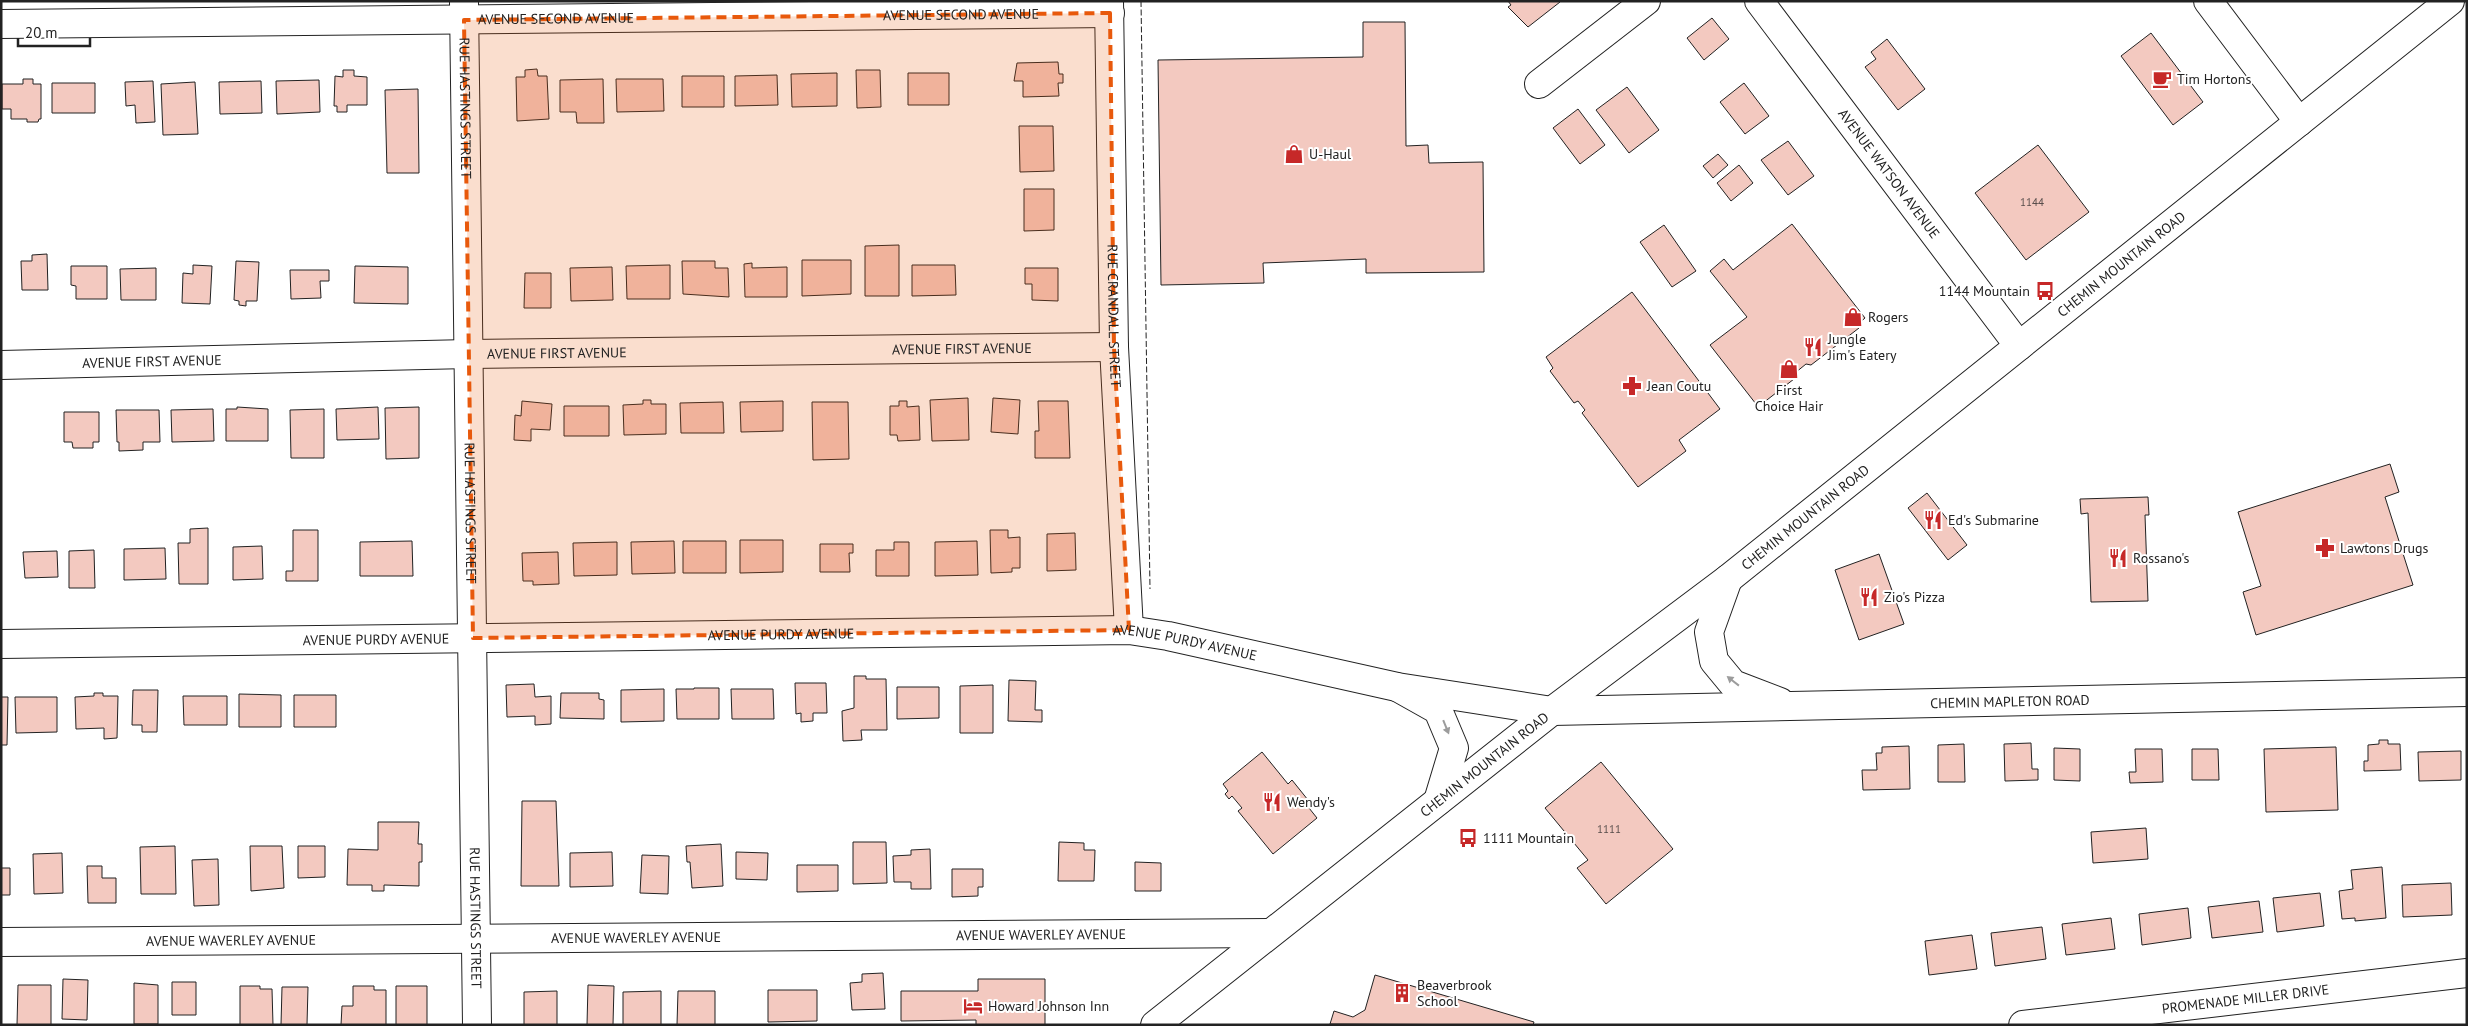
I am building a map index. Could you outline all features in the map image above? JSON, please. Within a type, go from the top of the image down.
[{"type":"street","points":[[1539,84],[1646,1]]},
{"type":"street","name":"AVENUE WATSON AVENUE","points":[[1759,1],[2019,346]]},
{"type":"street","points":[[2208,1],[2299,122]]},
{"type":"street","name":"CHEMIN MOUNTAIN ROAD","points":[[1155,1025],[1552,711],[1728,578],[2450,1]]},
{"type":"street","name":"AVENUE SECOND AVENUE","points":[[1,24],[464,10],[1110,7]]},
{"type":"street","name":"RUE CRANDALL STREET","points":[[1110,7],[1114,347],[1129,630]]},
{"type":"street","name":"RUE HASTINGS STREET","points":[[464,10],[477,1025]]},
{"type":"street","name":"AVENUE FIRST AVENUE","points":[[1,365],[468,354],[1114,347]]},
{"type":"street","points":[[1728,578],[1708,632],[1714,661],[1733,684],[1793,708]]},
{"type":"street","name":"AVENUE PURDY AVENUE","points":[[1,644],[1129,630],[1195,642],[1397,687],[1552,711]]},
{"type":"street","points":[[1397,687],[1438,710],[1454,748],[1438,801]]},
{"type":"street","name":"CHEMIN MAPLETON ROAD","points":[[1552,711],[1793,708],[2467,692]]},
{"type":"street","name":"AVENUE WAVERLEY AVENUE","points":[[1,942],[1270,933]]},
{"type":"street","name":"PROMENADE MILLER DRIVE","points":[[2023,1025],[2467,974]]},
{"type":"highlighted area","points":[[1110,13],[1114,347],[1129,630],[473,638],[464,20]]},
{"type":"building","points":[[1508,1],[1560,2],[1528,27],[1508,7],[1511,5]]},
{"type":"building","points":[[1712,18],[1729,39],[1704,60],[1687,38]]},
{"type":"building","name":"U-Haul","points":[[1363,22],[1405,22],[1406,146],[1428,145],[1429,163],[1483,162],[1484,272],[1366,273],[1366,259],[1263,263],[1264,283],[1161,285],[1158,60],[1363,57]]},
{"type":"building","name":"Tim Hortons","points":[[2151,33],[2203,102],[2173,125],[2121,56]]},
{"type":"building","points":[[1887,39],[1925,89],[1898,110],[1865,67],[1876,59],[1871,52]]},
{"type":"building","points":[[1058,62],[1059,74],[1063,74],[1063,83],[1058,83],[1059,96],[1023,97],[1023,81],[1014,81],[1017,63]]},
{"type":"building","points":[[537,69],[538,76],[547,76],[549,119],[517,121],[516,77],[525,77],[525,70]]},
{"type":"building","points":[[343,70],[354,70],[354,76],[367,77],[367,105],[347,105],[347,112],[337,112],[337,106],[334,106],[335,76],[343,77]]},
{"type":"building","points":[[856,70],[880,70],[881,107],[857,108]]},
{"type":"building","points":[[837,73],[837,106],[792,107],[791,74]]},
{"type":"building","points":[[908,73],[949,73],[949,105],[908,105]]},
{"type":"building","points":[[777,75],[778,105],[735,106],[735,76]]},
{"type":"building","points":[[682,76],[724,76],[724,107],[682,107]]},
{"type":"building","points":[[23,79],[33,79],[33,84],[41,84],[41,119],[38,122],[27,122],[27,119],[11,119],[11,109],[2,109],[2,84],[23,84]]},
{"type":"building","points":[[603,79],[604,123],[577,123],[576,112],[560,112],[560,80]]},
{"type":"building","points":[[616,79],[663,79],[664,111],[617,112]]},
{"type":"building","points":[[319,80],[320,112],[277,114],[276,81]]},
{"type":"building","points":[[153,81],[155,122],[136,123],[135,105],[126,106],[125,82]]},
{"type":"building","points":[[261,81],[262,113],[220,114],[219,82]]},
{"type":"building","points":[[195,82],[198,134],[163,135],[161,84]]},
{"type":"building","points":[[52,83],[95,83],[95,113],[52,113]]},
{"type":"building","points":[[1744,83],[1769,116],[1745,134],[1720,102]]},
{"type":"building","points":[[1627,87],[1659,130],[1629,153],[1596,110]]},
{"type":"building","points":[[418,89],[419,173],[387,173],[385,90]]},
{"type":"building","points":[[1578,109],[1605,145],[1580,164],[1553,128]]},
{"type":"building","points":[[1019,126],[1053,126],[1054,171],[1020,172]]},
{"type":"building","points":[[1788,141],[1814,176],[1788,195],[1761,160]]},
{"type":"building","points":[[2038,145],[2089,212],[2026,260],[1975,193]]},
{"type":"building","points":[[1718,154],[1728,165],[1713,178],[1703,166]]},
{"type":"building","points":[[1739,165],[1753,183],[1731,201],[1717,183]]},
{"type":"building","points":[[1024,189],[1054,189],[1054,230],[1024,231]]},
{"type":"building","points":[[1792,224],[1865,318],[1858,324],[1859,328],[1811,365],[1806,364],[1795,373],[1794,379],[1763,403],[1756,404],[1710,345],[1747,317],[1710,271],[1724,259],[1733,270]]},
{"type":"building","points":[[1664,225],[1696,271],[1672,287],[1640,242]]},
{"type":"building","points":[[899,245],[899,296],[865,296],[865,246]]},
{"type":"building","points":[[47,254],[48,290],[22,290],[21,261],[32,261],[32,255]]},
{"type":"building","points":[[802,260],[851,260],[851,294],[802,296]]},
{"type":"building","points":[[236,261],[259,262],[257,301],[246,301],[246,306],[239,305],[239,301],[234,300]]},
{"type":"building","points":[[682,261],[715,261],[715,268],[728,268],[729,297],[683,294]]},
{"type":"building","points":[[752,263],[752,268],[787,267],[787,297],[745,297],[744,264]]},
{"type":"building","points":[[193,265],[212,266],[210,304],[182,303],[183,273],[193,274]]},
{"type":"building","points":[[670,265],[670,299],[627,299],[626,266]]},
{"type":"building","points":[[912,265],[955,265],[956,295],[912,296]]},
{"type":"building","points":[[71,266],[107,266],[107,299],[76,299],[76,286],[71,285]]},
{"type":"building","points":[[355,266],[408,267],[408,304],[354,303]]},
{"type":"building","points":[[612,267],[613,300],[571,301],[570,268]]},
{"type":"building","points":[[156,268],[156,300],[121,300],[120,269]]},
{"type":"building","points":[[1025,268],[1058,268],[1058,301],[1032,300],[1032,284],[1025,284]]},
{"type":"building","points":[[290,270],[329,270],[329,281],[320,281],[321,298],[291,299]]},
{"type":"building","points":[[525,273],[551,273],[551,308],[524,308]]},
{"type":"building","name":"Jean Coutu","points":[[1632,292],[1720,409],[1679,440],[1686,451],[1638,487],[1582,413],[1585,410],[1578,401],[1574,403],[1550,371],[1553,368],[1546,357]]},
{"type":"building","points":[[968,398],[969,440],[932,441],[930,400]]},
{"type":"building","points":[[993,398],[1020,400],[1018,434],[991,432]]},
{"type":"building","points":[[643,400],[651,400],[651,404],[666,404],[666,434],[624,435],[623,405],[643,404]]},
{"type":"building","points":[[522,401],[552,404],[550,430],[531,429],[531,441],[514,440],[515,415],[521,416]]},
{"type":"building","points":[[783,401],[783,431],[741,432],[740,402]]},
{"type":"building","points":[[899,401],[907,401],[907,407],[919,406],[920,440],[898,441],[897,435],[890,435],[890,406],[899,406]]},
{"type":"building","points":[[1038,401],[1068,401],[1070,458],[1035,458],[1035,431],[1039,431]]},
{"type":"building","points":[[723,402],[724,433],[681,433],[680,403]]},
{"type":"building","points":[[812,402],[848,402],[849,459],[813,460]]},
{"type":"building","points":[[564,406],[609,406],[609,436],[564,436]]},
{"type":"building","points":[[237,407],[268,409],[268,441],[226,441],[226,409],[237,409]]},
{"type":"building","points":[[378,407],[379,439],[337,440],[336,409]]},
{"type":"building","points":[[419,407],[419,458],[386,459],[385,408]]},
{"type":"building","points":[[213,409],[214,441],[172,442],[171,410]]},
{"type":"building","points":[[324,409],[324,458],[291,458],[290,410]]},
{"type":"building","points":[[116,410],[159,410],[160,442],[143,442],[143,450],[119,451]]},
{"type":"building","points":[[64,412],[99,412],[99,442],[93,442],[93,448],[73,448],[72,442],[64,442]]},
{"type":"building","name":"Lawtons Drugs","points":[[2390,464],[2399,492],[2385,497],[2413,585],[2256,635],[2243,592],[2261,586],[2238,512]]},
{"type":"building","name":"Ed's Submarine","points":[[1927,493],[1967,545],[1948,560],[1908,508]]},
{"type":"building","name":"Rossano's","points":[[2148,497],[2149,515],[2145,515],[2148,601],[2091,602],[2088,513],[2081,514],[2080,499]]},
{"type":"building","points":[[208,528],[208,584],[179,584],[178,543],[190,543],[190,529]]},
{"type":"building","points":[[293,530],[318,530],[318,581],[286,581],[286,571],[293,571]]},
{"type":"building","points":[[990,530],[1008,530],[1008,538],[1020,537],[1020,568],[1012,568],[1012,572],[991,573]]},
{"type":"building","points":[[1075,533],[1076,570],[1047,571],[1047,534]]},
{"type":"building","points":[[740,540],[783,540],[783,572],[740,573]]},
{"type":"building","points":[[412,541],[413,576],[360,576],[360,542]]},
{"type":"building","points":[[674,541],[675,573],[632,574],[631,542]]},
{"type":"building","points":[[683,541],[726,541],[726,573],[683,573]]},
{"type":"building","points":[[977,541],[978,575],[935,576],[935,542]]},
{"type":"building","points":[[617,542],[617,575],[574,576],[573,543]]},
{"type":"building","points":[[894,542],[909,542],[909,576],[876,576],[876,550],[894,550]]},
{"type":"building","points":[[820,544],[853,544],[853,553],[849,553],[850,572],[820,572]]},
{"type":"building","points":[[262,546],[263,579],[233,580],[233,547]]},
{"type":"building","points":[[165,548],[166,579],[124,580],[124,549]]},
{"type":"building","points":[[94,550],[95,588],[69,588],[69,551]]},
{"type":"building","points":[[57,551],[58,577],[25,578],[23,552]]},
{"type":"building","points":[[558,552],[559,584],[533,585],[533,581],[523,581],[522,553]]},
{"type":"building","name":"Zio's Pizza","points":[[1879,554],[1904,624],[1859,640],[1835,570]]},
{"type":"building","points":[[854,676],[866,676],[866,679],[886,679],[887,730],[861,730],[862,740],[843,741],[842,711],[854,708]]},
{"type":"building","points":[[1009,680],[1036,681],[1035,710],[1042,710],[1042,722],[1008,721]]},
{"type":"building","points":[[795,683],[826,683],[827,713],[813,713],[813,721],[801,722],[801,713],[796,714]]},
{"type":"building","points":[[534,684],[535,697],[551,696],[551,724],[535,725],[535,716],[507,717],[506,685]]},
{"type":"building","points":[[993,685],[993,733],[960,733],[960,686]]},
{"type":"building","points":[[897,687],[939,687],[939,718],[897,719]]},
{"type":"building","points":[[719,688],[719,719],[677,719],[676,689]]},
{"type":"building","points":[[664,689],[664,721],[621,722],[621,690]]},
{"type":"building","points":[[731,689],[773,689],[774,719],[732,719]]},
{"type":"building","points":[[133,690],[158,690],[157,732],[142,732],[142,725],[132,725]]},
{"type":"building","points":[[94,693],[103,693],[103,696],[118,696],[117,738],[104,739],[104,728],[76,729],[75,697],[94,696]]},
{"type":"building","points":[[561,693],[599,693],[599,699],[604,700],[604,719],[560,718]]},
{"type":"building","points":[[239,694],[281,695],[281,727],[239,727]]},
{"type":"building","points":[[294,695],[336,695],[336,727],[294,727]]},
{"type":"building","points":[[183,696],[227,696],[227,725],[184,725]]},
{"type":"building","points":[[1,697],[8,697],[7,745],[1,745]]},
{"type":"building","points":[[15,697],[57,697],[57,732],[16,733]]},
{"type":"building","points":[[2379,740],[2388,740],[2388,744],[2400,744],[2401,770],[2364,771],[2364,761],[2368,761],[2368,745],[2379,744]]},
{"type":"building","points":[[2031,743],[2032,769],[2038,769],[2038,780],[2005,781],[2004,744]]},
{"type":"building","points":[[1964,744],[1965,782],[1938,782],[1938,745]]},
{"type":"building","points":[[1909,746],[1910,789],[1863,790],[1862,770],[1877,770],[1876,753],[1882,753],[1882,747]]},
{"type":"building","points":[[2336,747],[2338,810],[2266,812],[2264,749]]},
{"type":"building","points":[[2054,748],[2080,749],[2080,781],[2054,780]]},
{"type":"building","points":[[2135,749],[2162,749],[2163,782],[2130,783],[2129,772],[2136,772]]},
{"type":"building","points":[[2192,749],[2218,749],[2219,780],[2192,780]]},
{"type":"building","points":[[2461,751],[2461,780],[2419,781],[2418,752]]},
{"type":"building","name":"Wendy's","points":[[1262,752],[1288,784],[1292,780],[1308,800],[1305,803],[1317,818],[1273,854],[1238,811],[1242,808],[1232,796],[1229,799],[1225,794],[1228,791],[1223,784]]},
{"type":"building","points":[[1601,762],[1673,849],[1606,904],[1577,868],[1588,860],[1545,808]]},
{"type":"building","points":[[522,801],[556,801],[559,886],[521,886]]},
{"type":"building","points":[[378,822],[419,822],[418,844],[422,844],[422,862],[419,862],[419,886],[384,885],[384,891],[372,891],[372,885],[347,885],[348,849],[378,850]]},
{"type":"building","points":[[2146,828],[2148,859],[2093,863],[2091,832]]},
{"type":"building","points":[[853,842],[886,842],[887,883],[853,884]]},
{"type":"building","points":[[1059,842],[1084,843],[1084,850],[1095,850],[1094,881],[1058,881]]},
{"type":"building","points":[[721,844],[723,886],[692,888],[690,862],[687,862],[686,846]]},
{"type":"building","points":[[175,846],[176,894],[141,894],[140,847]]},
{"type":"building","points":[[250,846],[282,846],[284,888],[251,891]]},
{"type":"building","points":[[298,846],[325,846],[325,877],[298,878]]},
{"type":"building","points":[[930,849],[931,889],[911,889],[911,882],[894,882],[893,856],[911,855],[911,850]]},
{"type":"building","points":[[612,852],[613,886],[570,887],[570,853]]},
{"type":"building","points":[[736,852],[768,853],[767,880],[736,879]]},
{"type":"building","points":[[62,853],[63,893],[34,894],[33,854]]},
{"type":"building","points":[[642,855],[669,856],[668,894],[640,893]]},
{"type":"building","points":[[218,859],[219,905],[194,906],[192,860]]},
{"type":"building","points":[[1135,862],[1161,863],[1161,891],[1135,891]]},
{"type":"building","points":[[797,865],[838,865],[838,891],[797,892]]},
{"type":"building","points":[[87,866],[102,866],[102,878],[116,878],[116,903],[88,903]]},
{"type":"building","points":[[2382,867],[2386,918],[2355,921],[2355,918],[2342,919],[2339,891],[2353,889],[2351,870]]},
{"type":"building","points":[[1,868],[10,868],[10,895],[1,895]]},
{"type":"building","points":[[952,869],[983,869],[983,887],[978,887],[978,896],[952,897]]},
{"type":"building","points":[[2451,883],[2452,915],[2403,917],[2402,885]]},
{"type":"building","points":[[2320,893],[2324,926],[2277,932],[2273,898]]},
{"type":"building","points":[[2259,901],[2263,932],[2212,938],[2208,907]]},
{"type":"building","points":[[2188,908],[2191,938],[2142,945],[2139,914]]},
{"type":"building","points":[[2111,918],[2115,949],[2066,955],[2062,924]]},
{"type":"building","points":[[2042,927],[2046,959],[1995,966],[1991,933]]},
{"type":"building","points":[[1972,935],[1977,969],[1929,975],[1925,941]]},
{"type":"building","points":[[883,973],[885,1009],[852,1010],[850,983],[862,982],[862,974]]},
{"type":"building","name":"Beaverbrook School","points":[[1375,975],[1534,1022],[1533,1025],[1330,1024],[1334,1011],[1353,1017],[1365,1010]]},
{"type":"building","points":[[63,979],[88,980],[87,1020],[62,1019]]},
{"type":"building","name":"Howard Johnson Inn","points":[[978,979],[1045,979],[1045,1025],[976,1025],[976,1020],[901,1021],[901,991],[978,991]]},
{"type":"building","points":[[172,982],[196,982],[196,1015],[172,1015]]},
{"type":"building","points":[[134,983],[158,985],[158,1024],[134,1024]]},
{"type":"building","points":[[18,985],[51,985],[51,1025],[17,1025]]},
{"type":"building","points":[[588,985],[614,986],[613,1025],[587,1025]]},
{"type":"building","points":[[240,986],[260,986],[260,989],[272,989],[273,1025],[240,1025]]},
{"type":"building","points":[[353,986],[374,986],[374,990],[386,990],[386,1025],[341,1025],[342,1006],[353,1006]]},
{"type":"building","points":[[396,986],[427,986],[427,1025],[396,1025]]},
{"type":"building","points":[[282,987],[308,987],[307,1025],[281,1025]]},
{"type":"building","points":[[768,990],[817,990],[817,1021],[768,1022]]},
{"type":"building","points":[[557,991],[557,1025],[524,1025],[524,992]]},
{"type":"building","points":[[661,991],[661,1025],[623,1025],[623,992]]},
{"type":"building","points":[[678,991],[715,991],[715,1025],[677,1025]]},
{"type":"fence","points":[[1141,1],[1150,589]]},
{"type":"place","name":"Tim Hortons","points":[[2162,79]]},
{"type":"place","name":"U-Haul","points":[[1294,154]]},
{"type":"place","name":"1144 Mountain","points":[[2045,291]]},
{"type":"place","name":"Rogers","points":[[1853,317]]},
{"type":"place","name":"Jungle Jim's Eatery","points":[[1813,347]]},
{"type":"place","name":"First Choice Hair","points":[[1789,369]]},
{"type":"place","name":"Jean Coutu","points":[[1632,386]]},
{"type":"place","name":"Ed's Submarine","points":[[1933,520]]},
{"type":"place","name":"Lawtons Drugs","points":[[2325,548]]},
{"type":"place","name":"Rossano's","points":[[2118,558]]},
{"type":"place","name":"Zio's Pizza","points":[[1869,597]]},
{"type":"place","name":"Wendy's","points":[[1272,802]]},
{"type":"place","name":"1111 Mountain","points":[[1468,838]]},
{"type":"place","name":"Beaverbrook School","points":[[1402,993]]},
{"type":"place","name":"Howard Johnson Inn","points":[[973,1006]]}]
